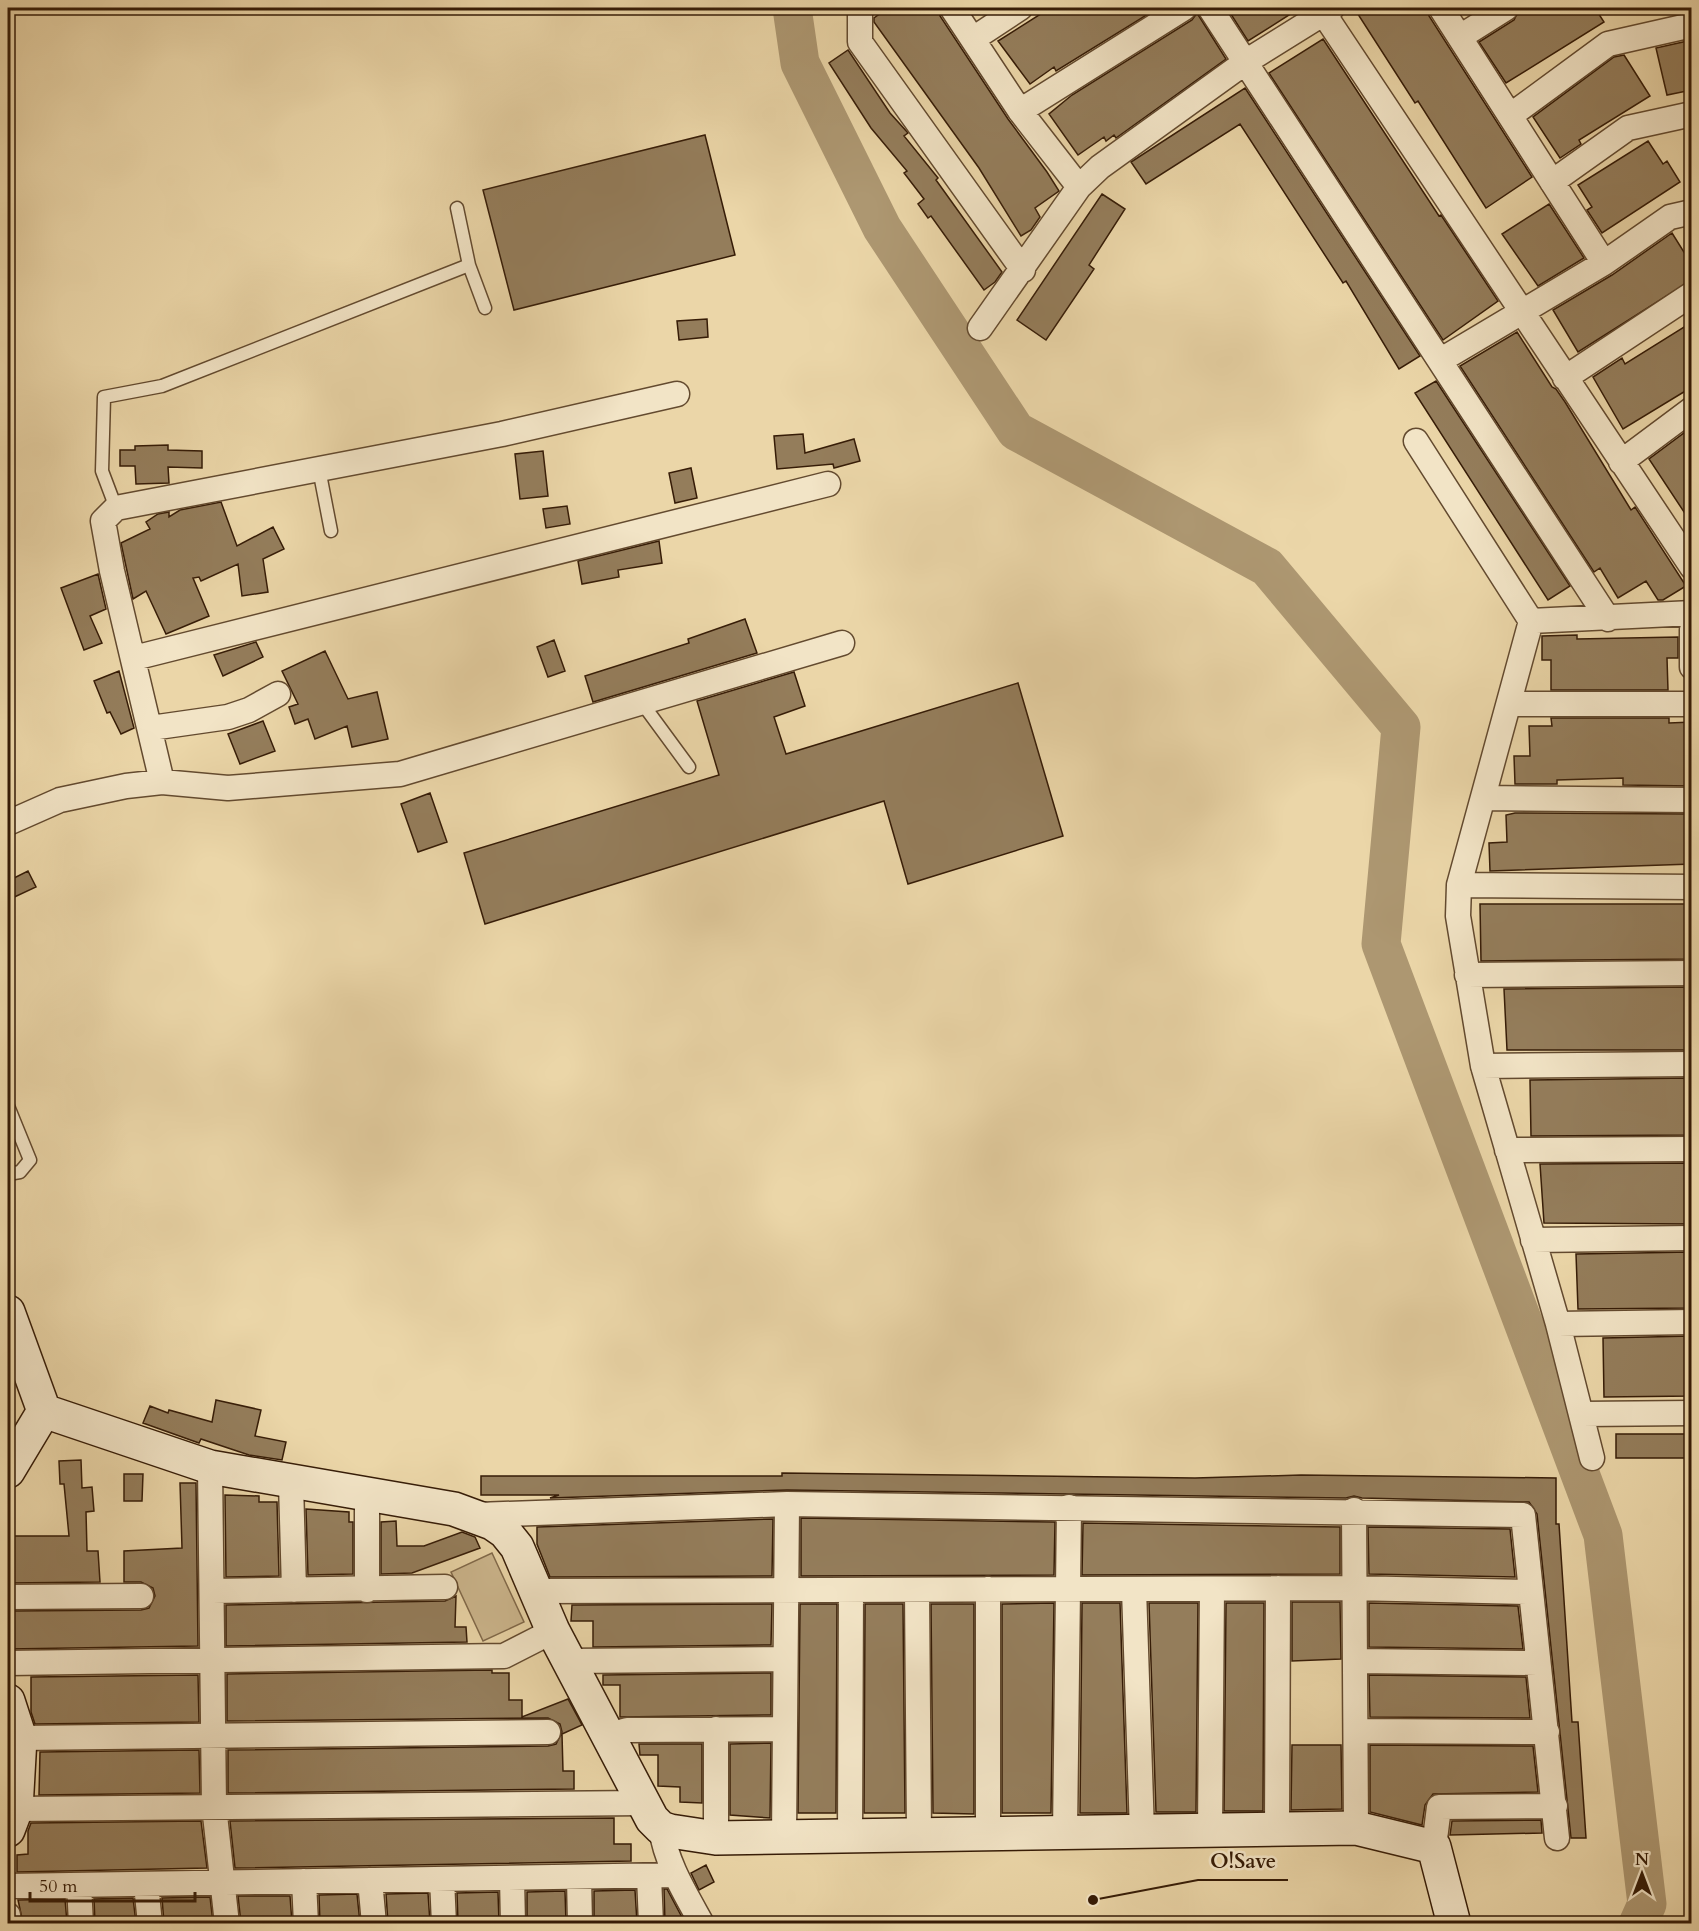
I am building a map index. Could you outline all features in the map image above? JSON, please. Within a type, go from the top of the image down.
[{"type":"street","points":[[860,8],[860,42],[1023,270]]},
{"type":"street","points":[[952,8],[1020,111],[1079,187]]},
{"type":"street","points":[[973,39],[1020,8]]},
{"type":"street","points":[[1020,111],[1184,8]]},
{"type":"street","points":[[1210,8],[1247,61],[1608,619]]},
{"type":"street","points":[[1441,8],[1604,263]]},
{"type":"street","points":[[1460,38],[1506,8]]},
{"type":"street","points":[[980,328],[1023,270],[1079,187],[1100,167],[1247,61],[1325,9],[1565,378],[1692,567]]},
{"type":"street","points":[[1510,116],[1608,44],[1692,25]]},
{"type":"street","points":[[1552,182],[1628,129],[1692,114]]},
{"type":"street","points":[[1441,360],[1604,263],[1670,217],[1692,212]]},
{"type":"street","points":[[1565,378],[1692,294]]},
{"type":"street","points":[[162,782],[112,571],[103,520],[116,508],[502,434],[677,394]]},
{"type":"street","points":[[1622,462],[1692,409]]},
{"type":"street","points":[[1416,441],[1531,621],[1459,885],[1458,916],[1484,1066],[1558,1324],[1592,1458]]},
{"type":"street","points":[[134,658],[828,484]]},
{"type":"street","points":[[1531,621],[1608,619],[1692,613]]},
{"type":"street","points":[[1692,630],[1692,667]]},
{"type":"street","points":[[8,823],[60,800],[126,786],[162,782],[228,788],[399,774],[842,643]]},
{"type":"street","points":[[151,728],[228,717],[249,710],[278,694]]},
{"type":"street","points":[[1509,704],[1692,704]]},
{"type":"street","points":[[1484,798],[1692,800]]},
{"type":"street","points":[[1459,885],[1692,887]]},
{"type":"street","points":[[1467,975],[1692,973]]},
{"type":"street","points":[[1484,1066],[1692,1064]]},
{"type":"street","points":[[1507,1149],[1692,1149]]},
{"type":"street","points":[[1533,1240],[1692,1238]]},
{"type":"street","points":[[8,1312],[44,1411]]},
{"type":"street","points":[[1558,1324],[1692,1322]]},
{"type":"street","points":[[44,1411],[210,1467],[291,1483],[367,1493],[454,1509],[475,1516],[505,1532],[517,1547],[538,1591],[553,1631],[652,1815],[675,1875],[702,1923]]},
{"type":"street","points":[[8,1471],[44,1411]]},
{"type":"street","points":[[1581,1414],[1692,1413]]},
{"type":"street","points":[[210,1467],[214,1806],[227,1923]]},
{"type":"street","points":[[291,1483],[294,1590]]},
{"type":"street","points":[[367,1493],[367,1590]]},
{"type":"street","points":[[475,1516],[786,1504],[1354,1510],[1523,1515],[1557,1838]]},
{"type":"street","points":[[784,1837],[786,1504]]},
{"type":"street","points":[[1065,1833],[1066,1589],[1069,1507]]},
{"type":"street","points":[[1354,1510],[1356,1828]]},
{"type":"street","points":[[213,1591],[445,1587]]},
{"type":"street","points":[[1276,1829],[1278,1588]]},
{"type":"street","points":[[538,1591],[1353,1588],[1531,1592]]},
{"type":"street","points":[[988,1589],[988,1833]]},
{"type":"street","points":[[1134,1589],[1142,1832]]},
{"type":"street","points":[[1210,1830],[1212,1589]]},
{"type":"street","points":[[850,1836],[851,1591]]},
{"type":"street","points":[[917,1591],[919,1835]]},
{"type":"street","points":[[8,1597],[141,1596]]},
{"type":"street","points":[[8,1663],[212,1662],[504,1656],[553,1631]]},
{"type":"street","points":[[570,1661],[785,1659]]},
{"type":"street","points":[[1356,1661],[1537,1663]]},
{"type":"street","points":[[8,1701],[20,1738],[12,1819],[214,1806],[652,1815],[716,1838],[1356,1828],[1434,1846]]},
{"type":"street","points":[[608,1735],[627,1730],[784,1730]]},
{"type":"street","points":[[716,1730],[716,1838]]},
{"type":"street","points":[[1357,1731],[1546,1732]]},
{"type":"street","points":[[20,1738],[548,1732]]},
{"type":"street","points":[[1454,1923],[1434,1846],[1439,1807],[1555,1806]]},
{"type":"street","points":[[8,1886],[675,1875]]},
{"type":"street","points":[[649,1876],[651,1923]]},
{"type":"street","points":[[579,1877],[580,1923]]},
{"type":"street","points":[[512,1878],[513,1923]]},
{"type":"street","points":[[442,1879],[444,1923]]},
{"type":"street","points":[[370,1880],[374,1923]]},
{"type":"street","points":[[304,1881],[306,1923]]},
{"type":"street","points":[[146,1884],[150,1923]]},
{"type":"street","points":[[78,1885],[81,1923]]},
{"type":"street","points":[[8,1915],[9,1923]]},
{"type":"lane","points":[[457,208],[470,265],[485,308]]},
{"type":"lane","points":[[116,508],[102,471],[104,397],[162,386],[470,265]]},
{"type":"lane","points":[[319,469],[331,531]]},
{"type":"lane","points":[[642,703],[689,767]]},
{"type":"lane","points":[[8,1106],[30,1160],[20,1172],[8,1174]]},
{"type":"shaded area","points":[[492,1553],[524,1622],[483,1641],[451,1572]]},
{"type":"building","points":[[888,8],[938,8],[940,16],[1008,119],[1047,172],[1059,191],[1035,208],[1040,217],[1031,230],[1021,236],[979,168],[874,22],[874,18]]},
{"type":"building","points":[[1050,8],[1158,8],[1056,71],[1054,67],[1030,84],[998,41]]},
{"type":"building","points":[[1227,8],[1300,8],[1248,41]]},
{"type":"building","points":[[1354,8],[1427,8],[1429,16],[1532,177],[1486,208],[1418,101],[1415,103]]},
{"type":"building","points":[[1520,8],[1595,8],[1604,22],[1506,83],[1479,42],[1514,20]]},
{"type":"building","points":[[1197,13],[1226,59],[1116,138],[1114,135],[1106,141],[1104,137],[1078,155],[1049,114],[1072,95],[1192,20]]},
{"type":"building","points":[[1323,39],[1439,216],[1441,215],[1498,301],[1443,340],[1269,73]]},
{"type":"building","points":[[1692,40],[1692,90],[1667,95],[1656,48]]},
{"type":"building","points":[[848,50],[890,113],[908,133],[904,136],[938,178],[936,180],[1002,272],[995,282],[984,290],[931,216],[928,218],[918,204],[924,199],[904,173],[907,171],[871,128],[829,63]]},
{"type":"building","points":[[1624,55],[1650,96],[1579,140],[1581,144],[1560,158],[1533,117],[1614,57]]},
{"type":"building","points":[[1245,88],[1420,356],[1399,369],[1346,281],[1343,283],[1240,124],[1146,184],[1131,162]]},
{"type":"building","points":[[705,135],[735,255],[514,310],[483,190]]},
{"type":"building","points":[[1648,141],[1663,164],[1667,161],[1680,182],[1602,233],[1587,210],[1592,207],[1578,185]]},
{"type":"building","points":[[1102,194],[1125,209],[1089,265],[1094,269],[1046,340],[1017,320]]},
{"type":"building","points":[[1549,204],[1584,258],[1538,286],[1502,234]]},
{"type":"building","points":[[1672,233],[1692,265],[1692,280],[1578,352],[1553,310],[1612,275]]},
{"type":"building","points":[[707,319],[708,337],[679,340],[677,321]]},
{"type":"building","points":[[1692,322],[1692,387],[1623,429],[1593,377],[1622,358],[1625,364]]},
{"type":"building","points":[[1517,332],[1552,387],[1565,402],[1631,510],[1635,507],[1686,586],[1663,600],[1658,600],[1646,581],[1618,598],[1600,568],[1594,572],[1460,366]]},
{"type":"building","points":[[1436,381],[1570,586],[1548,600],[1415,393]]},
{"type":"building","points":[[1692,427],[1692,524],[1649,459]]},
{"type":"building","points":[[803,434],[805,453],[854,439],[860,461],[834,468],[833,464],[777,469],[774,436]]},
{"type":"building","points":[[168,445],[168,450],[202,451],[202,468],[168,467],[169,483],[136,484],[135,466],[120,466],[120,450],[135,450],[135,446]]},
{"type":"building","points":[[543,451],[548,496],[520,499],[515,454]]},
{"type":"building","points":[[691,468],[697,498],[675,503],[669,473]]},
{"type":"building","points":[[221,502],[237,546],[273,527],[284,549],[263,559],[268,592],[242,596],[238,564],[201,581],[199,577],[193,578],[209,616],[166,634],[146,591],[133,599],[121,543],[150,529],[146,522],[158,514],[169,512],[169,517],[180,510]]},
{"type":"building","points":[[567,506],[570,524],[546,528],[543,509]]},
{"type":"building","points":[[659,541],[662,563],[618,570],[619,577],[582,584],[578,561]]},
{"type":"building","points":[[98,574],[106,609],[90,616],[102,643],[84,650],[61,588]]},
{"type":"building","points":[[745,619],[757,653],[593,702],[585,676],[689,643],[688,639]]},
{"type":"building","points":[[1577,635],[1577,639],[1678,637],[1678,658],[1667,658],[1668,690],[1551,690],[1551,660],[1542,660],[1542,636]]},
{"type":"building","points":[[554,640],[565,671],[548,677],[537,647]]},
{"type":"building","points":[[256,642],[263,657],[223,676],[214,655]]},
{"type":"building","points":[[325,651],[348,699],[377,692],[388,739],[352,747],[347,726],[315,739],[308,719],[295,724],[289,707],[298,704],[282,671]]},
{"type":"building","points":[[119,671],[134,728],[121,734],[110,712],[107,713],[94,681]]},
{"type":"building","points":[[794,672],[805,706],[774,717],[786,754],[1018,683],[1063,836],[908,884],[884,801],[485,924],[464,853],[719,775],[697,701]]},
{"type":"building","points":[[1551,718],[1669,718],[1669,723],[1692,722],[1692,786],[1623,785],[1623,778],[1557,780],[1557,784],[1515,784],[1514,756],[1530,756],[1529,726],[1552,726]]},
{"type":"building","points":[[263,721],[275,751],[240,764],[228,734]]},
{"type":"building","points":[[430,793],[447,842],[418,852],[401,804]]},
{"type":"building","points":[[1515,813],[1692,814],[1692,864],[1490,871],[1489,843],[1507,842],[1506,815]]},
{"type":"building","points":[[28,871],[36,887],[8,900],[8,881]]},
{"type":"building","points":[[1480,904],[1692,904],[1692,959],[1481,961]]},
{"type":"building","points":[[1692,987],[1692,1050],[1507,1050],[1504,989]]},
{"type":"building","points":[[1692,1078],[1692,1135],[1531,1136],[1530,1080]]},
{"type":"building","points":[[1692,1163],[1692,1224],[1544,1223],[1540,1164]]},
{"type":"building","points":[[1692,1252],[1692,1308],[1578,1309],[1576,1254]]},
{"type":"building","points":[[1692,1336],[1692,1396],[1604,1397],[1603,1338]]},
{"type":"building","points":[[216,1400],[261,1410],[255,1436],[286,1442],[282,1460],[249,1455],[201,1439],[199,1443],[143,1423],[150,1406],[168,1413],[169,1410],[212,1422]]},
{"type":"building","points":[[1616,1434],[1692,1434],[1692,1458],[1616,1458]]},
{"type":"building","points":[[81,1460],[82,1488],[92,1487],[94,1511],[86,1512],[87,1551],[98,1551],[100,1582],[8,1583],[8,1536],[69,1536],[64,1484],[60,1484],[59,1461]]},
{"type":"building","points":[[782,1473],[1195,1478],[1301,1475],[1556,1478],[1556,1524],[1559,1524],[1572,1722],[1578,1722],[1586,1838],[1571,1838],[1537,1514],[1529,1502],[1354,1496],[1346,1498],[787,1490],[550,1498],[559,1495],[481,1495],[481,1476],[782,1476]]},
{"type":"building","points":[[124,1474],[143,1474],[142,1501],[124,1501]]},
{"type":"building","points":[[180,1483],[196,1483],[198,1646],[8,1649],[8,1611],[141,1610],[149,1608],[155,1596],[153,1588],[141,1582],[124,1582],[124,1551],[182,1548]]},
{"type":"building","points":[[225,1495],[259,1496],[259,1502],[277,1502],[279,1576],[226,1577]]},
{"type":"building","points":[[306,1509],[349,1512],[349,1522],[353,1522],[353,1574],[308,1575]]},
{"type":"building","points":[[801,1518],[1055,1522],[1054,1575],[801,1576]]},
{"type":"building","points":[[773,1519],[772,1576],[550,1577],[537,1544],[537,1527]]},
{"type":"building","points":[[396,1521],[397,1546],[424,1546],[462,1532],[475,1537],[480,1548],[412,1573],[381,1574],[381,1522]]},
{"type":"building","points":[[1083,1523],[1340,1527],[1340,1574],[1082,1575]]},
{"type":"building","points":[[1368,1527],[1510,1529],[1515,1577],[1369,1574]]},
{"type":"building","points":[[456,1596],[455,1627],[466,1627],[467,1642],[226,1646],[226,1605],[445,1601]]},
{"type":"building","points":[[1292,1602],[1340,1602],[1341,1659],[1292,1661]]},
{"type":"building","points":[[1054,1603],[1051,1813],[1002,1813],[1002,1604]]},
{"type":"building","points":[[1082,1603],[1120,1603],[1127,1813],[1080,1813]]},
{"type":"building","points":[[1149,1603],[1198,1603],[1196,1812],[1156,1812]]},
{"type":"building","points":[[1226,1603],[1264,1603],[1263,1811],[1224,1811]]},
{"type":"building","points":[[1369,1603],[1518,1606],[1523,1649],[1369,1647]]},
{"type":"building","points":[[772,1604],[771,1645],[593,1647],[593,1621],[571,1621],[572,1605]]},
{"type":"building","points":[[800,1604],[837,1604],[836,1813],[798,1813]]},
{"type":"building","points":[[865,1604],[903,1604],[905,1813],[864,1813]]},
{"type":"building","points":[[931,1604],[974,1604],[974,1814],[933,1813]]},
{"type":"building","points":[[492,1670],[492,1673],[509,1673],[509,1700],[522,1700],[522,1717],[568,1699],[582,1725],[562,1734],[563,1771],[574,1771],[574,1789],[228,1793],[228,1750],[548,1746],[556,1744],[562,1732],[560,1724],[548,1718],[227,1721],[227,1674]]},
{"type":"building","points":[[771,1673],[771,1715],[620,1717],[620,1685],[603,1685],[603,1675]]},
{"type":"building","points":[[198,1675],[199,1722],[35,1724],[31,1712],[31,1677]]},
{"type":"building","points":[[1369,1675],[1526,1677],[1530,1718],[1370,1717]]},
{"type":"building","points":[[771,1743],[770,1818],[730,1815],[730,1744]]},
{"type":"building","points":[[639,1744],[702,1744],[702,1803],[680,1802],[680,1787],[658,1786],[658,1755],[640,1755]]},
{"type":"building","points":[[1292,1745],[1341,1745],[1342,1809],[1291,1810]]},
{"type":"building","points":[[1370,1745],[1533,1746],[1538,1792],[1433,1794],[1425,1805],[1422,1825],[1370,1812]]},
{"type":"building","points":[[199,1750],[200,1793],[39,1795],[40,1752]]},
{"type":"building","points":[[614,1818],[614,1844],[631,1844],[631,1861],[235,1868],[230,1821]]},
{"type":"building","points":[[1541,1820],[1542,1833],[1450,1835],[1452,1821]]},
{"type":"building","points":[[201,1821],[207,1868],[17,1872],[17,1855],[28,1854],[28,1831],[31,1823]]},
{"type":"building","points":[[706,1865],[714,1882],[699,1890],[691,1873]]},
{"type":"building","points":[[664,1889],[667,1889],[685,1923],[665,1923]]},
{"type":"building","points":[[635,1890],[637,1923],[594,1923],[594,1891]]},
{"type":"building","points":[[565,1891],[566,1923],[527,1923],[527,1892]]},
{"type":"building","points":[[498,1892],[499,1923],[458,1923],[457,1893]]},
{"type":"building","points":[[428,1893],[430,1923],[388,1923],[386,1894]]},
{"type":"building","points":[[357,1894],[360,1923],[320,1923],[319,1895]]},
{"type":"building","points":[[238,1896],[290,1896],[292,1923],[241,1923]]},
{"type":"building","points":[[210,1897],[213,1923],[164,1923],[162,1898]]},
{"type":"building","points":[[133,1898],[136,1923],[95,1923],[94,1899]]},
{"type":"building","points":[[65,1899],[67,1923],[23,1923],[18,1900]]},
{"type":"waterway","points":[[792,8],[800,63],[882,228],[1016,431],[1267,567],[1401,727],[1381,944],[1603,1535],[1647,1904],[1638,1924]]},
{"type":"place","name":"O!Save","points":[[1093,1900]]}]
